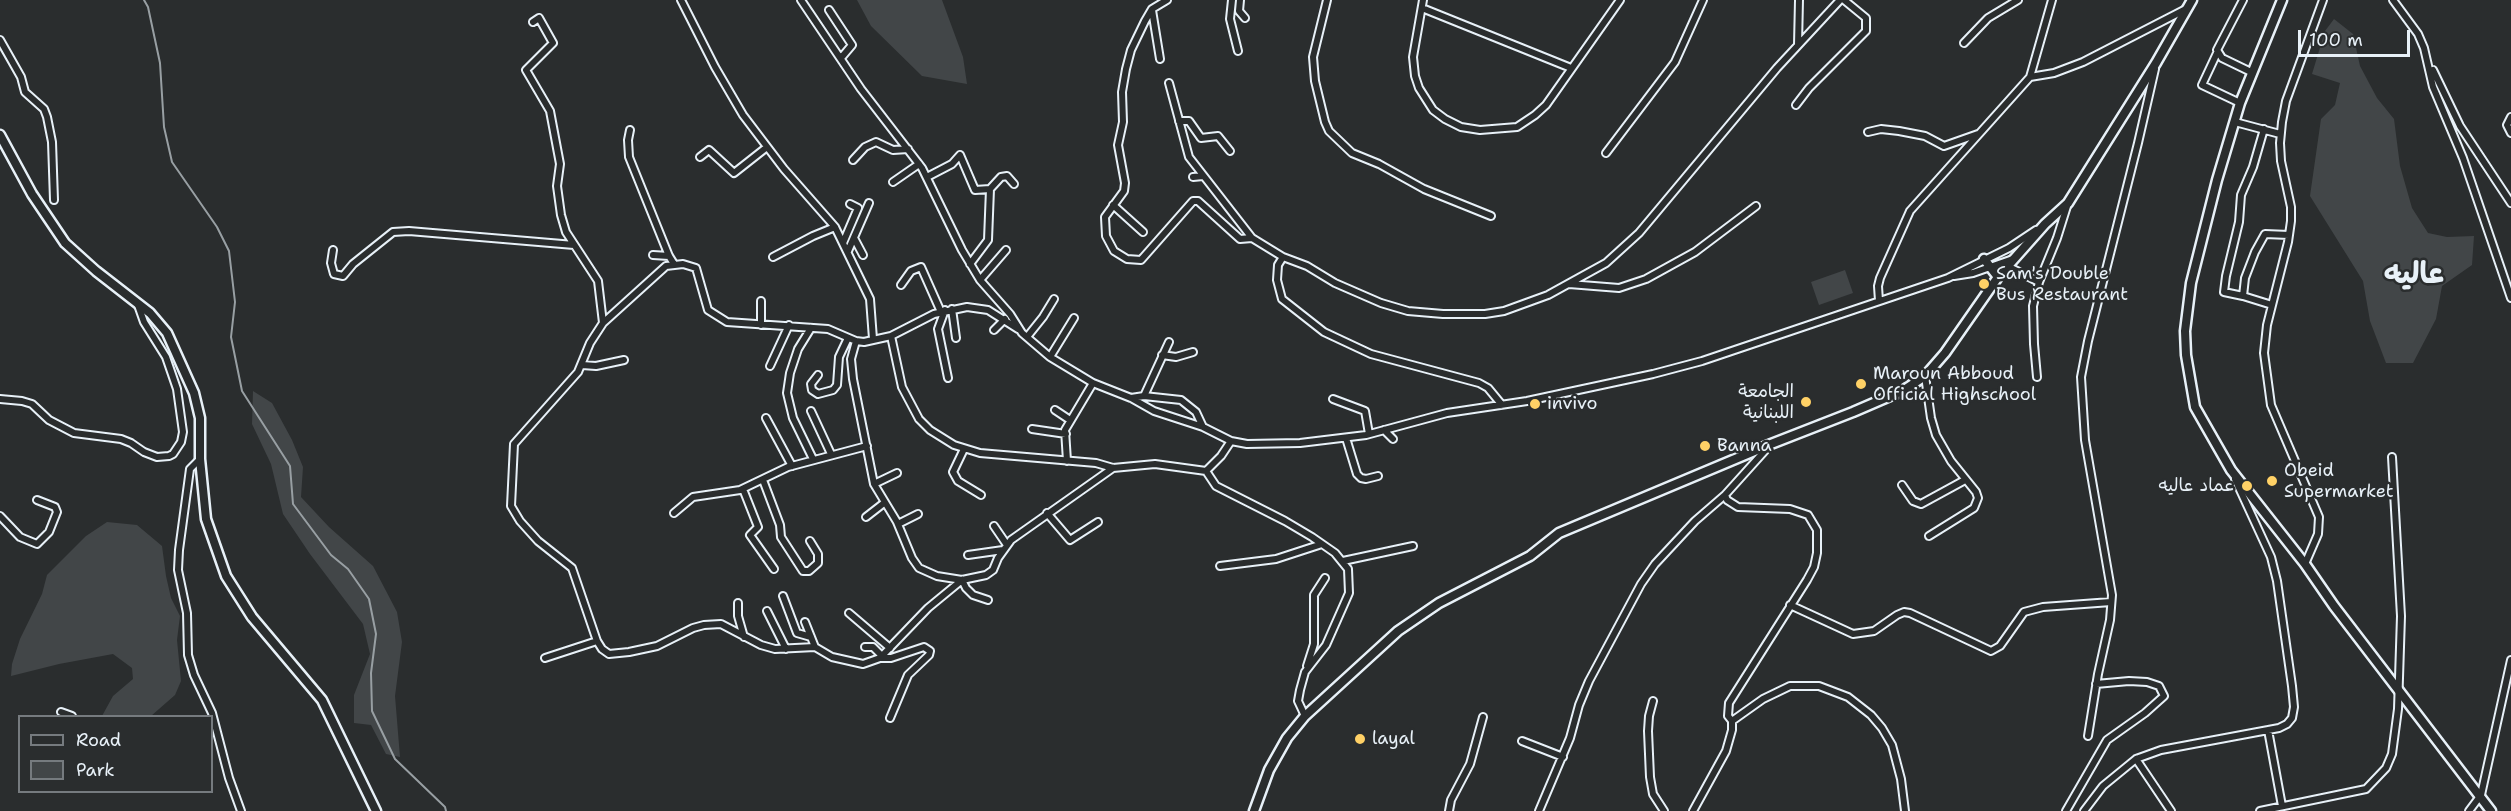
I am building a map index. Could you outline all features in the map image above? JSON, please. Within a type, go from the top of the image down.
[{"type":"main road","points":[[2282,0],[2240,103],[2192,283],[2185,331],[2186,355],[2195,407],[2231,470],[2305,564],[2491,811]]},
{"type":"main road","points":[[1254,811],[1269,770],[1287,738],[1305,716],[1398,631],[1439,603],[1530,556],[1558,533],[1853,412],[1904,390],[1925,376],[1951,345],[1998,277],[2045,224],[2068,203],[2156,63],[2190,4]]},
{"type":"main road","points":[[0,135],[32,194],[65,243],[96,271],[150,313],[167,333],[194,393],[200,418],[200,459],[206,519],[226,576],[252,617],[322,700],[376,811]]},
{"type":"main road","points":[[1984,259],[1998,277]]},
{"type":"street","points":[[681,0],[722,80],[743,115],[800,188],[835,227],[870,299],[873,339]]},
{"type":"street","points":[[801,0],[919,164],[970,264],[1024,335]]},
{"type":"street","points":[[1167,0],[1152,9],[1131,50],[1126,69],[1122,92],[1123,122],[1118,145],[1125,183],[1124,191],[1105,217],[1106,236],[1114,251],[1127,259],[1142,260],[1193,201],[1198,201],[1240,239],[1252,238]]},
{"type":"street","points":[[1232,0],[1230,19],[1238,51]]},
{"type":"street","points":[[1240,0],[1239,12],[1245,18]]},
{"type":"street","points":[[1328,0],[1313,57],[1315,81],[1329,131],[1352,153],[1379,164],[1424,189],[1491,216]]},
{"type":"street","points":[[1423,0],[1415,38],[1415,76],[1419,88],[1432,110],[1461,127],[1480,130],[1517,126],[1546,105],[1620,0]]},
{"type":"street","points":[[1606,153],[1675,62],[1703,0]]},
{"type":"street","points":[[1798,45],[1799,0]]},
{"type":"street","points":[[1168,83],[1189,157],[1252,238],[1283,257],[1307,266],[1335,283],[1381,303],[1429,314],[1485,314],[1504,311],[1526,304],[1606,263],[1639,233],[1798,45],[1842,0],[1866,18],[1866,32],[1809,88],[1796,105]]},
{"type":"street","points":[[1964,43],[1988,18],[2018,0]]},
{"type":"street","points":[[1879,302],[1880,278],[1910,211],[2030,77],[2052,0]]},
{"type":"street","points":[[2240,103],[2202,85],[2223,37],[2243,0]]},
{"type":"street","points":[[2305,564],[2318,534],[2319,517],[2285,441],[2269,398],[2264,353],[2266,332],[2289,235],[2291,207],[2281,161],[2280,134],[2286,101],[2323,0]]},
{"type":"street","points":[[2393,0],[2418,34],[2460,126],[2511,203]]},
{"type":"street","points":[[2030,77],[2055,73],[2083,62],[2190,4]]},
{"type":"street","points":[[1422,8],[1571,68]]},
{"type":"street","points":[[1152,9],[1160,59]]},
{"type":"street","points":[[828,10],[852,45],[841,58]]},
{"type":"street","points":[[533,22],[538,18],[553,43],[526,70],[550,111],[560,164],[557,186],[561,215],[566,232],[598,281],[603,324]]},
{"type":"street","points":[[0,40],[21,77],[25,92],[44,109],[47,117],[52,142],[54,200]]},
{"type":"street","points":[[2217,53],[2222,58],[2251,72]]},
{"type":"street","points":[[2088,736],[2096,684],[2110,620],[2111,602],[2109,574],[2096,515],[2084,430],[2081,377],[2156,63]]},
{"type":"street","points":[[2430,64],[2433,87],[2463,158],[2511,298]]},
{"type":"street","points":[[2511,117],[2507,125],[2511,133]]},
{"type":"street","points":[[1179,121],[1189,121],[1201,138],[1218,136],[1230,151]]},
{"type":"street","points":[[2235,122],[2280,134]]},
{"type":"street","points":[[1868,132],[1881,129],[1899,130],[1925,136],[1944,146],[1982,133]]},
{"type":"street","points":[[2264,129],[2253,167],[2241,195],[2237,233],[2224,292],[2272,305]]},
{"type":"street","points":[[630,130],[629,157],[674,264]]},
{"type":"street","points":[[853,160],[865,147],[876,142],[893,150],[908,149]]},
{"type":"street","points":[[700,158],[709,150],[734,173],[768,147]]},
{"type":"street","points":[[927,177],[952,164],[960,155],[975,190],[990,189]]},
{"type":"street","points":[[893,182],[919,164]]},
{"type":"street","points":[[970,264],[988,240],[990,189],[1001,177],[1008,176],[1014,184]]},
{"type":"street","points":[[1193,177],[1203,176]]},
{"type":"street","points":[[848,252],[868,203]]},
{"type":"street","points":[[2037,377],[2033,306],[2039,282],[2068,203]]},
{"type":"street","points":[[843,243],[858,208],[850,204]]},
{"type":"street","points":[[1113,205],[1143,232]]},
{"type":"street","points":[[1568,284],[1619,288],[1646,279],[1695,252],[1756,206]]},
{"type":"street","points":[[1948,278],[2009,248],[2045,224]]},
{"type":"street","points":[[773,257],[835,227]]},
{"type":"street","points":[[333,250],[330,263],[334,274],[343,276],[353,264],[393,232],[409,231],[574,245]]},
{"type":"street","points":[[2243,296],[2245,278],[2265,234],[2289,235]]},
{"type":"street","points":[[854,238],[863,255]]},
{"type":"street","points":[[980,280],[1006,250]]},
{"type":"street","points":[[653,255],[669,256]]},
{"type":"street","points":[[962,580],[928,608],[881,657],[864,664],[832,657],[815,647],[786,649],[768,647],[721,624],[704,625],[657,646],[609,654],[597,641],[572,568],[529,532],[514,513],[510,496],[514,444],[571,382],[582,365],[590,343],[603,324],[651,278],[666,266],[674,264],[696,268],[708,310],[727,322],[828,329],[856,341],[891,336],[946,311],[980,308],[1005,319],[1050,357],[1093,383],[1131,398],[1154,411],[1203,427],[1231,441],[1247,444],[1276,444],[1369,434],[1447,413],[1502,405],[1653,374],[1702,361],[2019,256]]},
{"type":"street","points":[[1283,257],[1278,265],[1276,280],[1282,299],[1324,332],[1371,354],[1479,383],[1488,388],[1502,405]]},
{"type":"street","points":[[901,285],[911,271],[921,267],[946,311],[956,338]]},
{"type":"street","points":[[2009,267],[2039,282]]},
{"type":"street","points":[[1024,335],[1043,317],[1054,299]]},
{"type":"street","points":[[761,301],[761,325]]},
{"type":"street","points":[[0,399],[32,404],[49,420],[74,433],[121,440],[157,457],[173,454],[181,442],[183,432],[177,389],[166,357],[144,322],[138,304]]},
{"type":"street","points":[[946,311],[938,329],[948,378]]},
{"type":"street","points":[[1050,357],[1074,318]]},
{"type":"street","points":[[994,330],[1005,319]]},
{"type":"street","points":[[770,366],[789,325]]},
{"type":"street","points":[[811,328],[798,349],[790,373],[787,393],[793,418],[813,459]]},
{"type":"street","points":[[891,336],[902,387],[919,419],[930,430],[964,449],[980,453],[1096,463],[1113,468],[1155,464],[1206,471],[1216,486],[1285,521],[1322,544],[1343,561],[1350,579],[1349,593],[1326,645],[1305,672]]},
{"type":"street","points":[[818,375],[811,384],[812,390],[818,394],[833,390],[837,385],[839,357],[848,338]]},
{"type":"street","points":[[856,341],[851,359],[853,379],[874,484],[898,524],[912,558],[919,568],[937,576],[962,580],[986,574],[993,570],[1005,548],[1047,513],[1113,468]]},
{"type":"street","points":[[1144,396],[1169,342]]},
{"type":"street","points":[[1162,355],[1176,357],[1193,352]]},
{"type":"street","points":[[582,365],[596,366],[624,360]]},
{"type":"street","points":[[1925,376],[1936,435],[1951,461],[1976,492],[1977,504],[1929,536]]},
{"type":"street","points":[[1067,461],[1066,435],[1070,420],[1093,383]]},
{"type":"street","points":[[1131,398],[1144,396],[1181,400],[1196,412],[1203,427]]},
{"type":"street","points":[[1333,399],[1365,411],[1369,434]]},
{"type":"street","points":[[1054,410],[1070,420]]},
{"type":"street","points":[[811,411],[831,454]]},
{"type":"street","points":[[766,418],[792,466]]},
{"type":"street","points":[[855,427],[862,425]]},
{"type":"street","points":[[1032,429],[1066,435]]},
{"type":"street","points":[[1384,430],[1393,439]]},
{"type":"street","points":[[1346,438],[1357,474],[1366,479],[1378,476]]},
{"type":"street","points":[[1206,471],[1221,456],[1231,441]]},
{"type":"street","points":[[1539,811],[1563,757],[1589,681],[1641,584],[1654,564],[1695,521],[1725,495],[1771,444]]},
{"type":"street","points":[[674,513],[693,497],[743,489],[792,466],[867,446]]},
{"type":"street","points":[[964,449],[953,472],[958,481],[981,495]]},
{"type":"street","points":[[2260,811],[2366,789],[2378,778],[2392,754],[2397,725],[2401,615],[2392,457]]},
{"type":"street","points":[[200,459],[190,469],[178,570],[188,614],[190,664],[210,715]]},
{"type":"street","points":[[2084,811],[2103,786],[2136,759],[2161,750],[2268,729],[2287,724],[2292,718],[2294,707],[2285,625],[2271,557],[2231,470]]},
{"type":"street","points":[[874,484],[897,473]]},
{"type":"street","points":[[763,480],[780,525],[781,537],[803,571],[815,567],[818,562],[818,554],[810,541]]},
{"type":"street","points":[[1902,485],[1912,501],[1921,504],[1965,480]]},
{"type":"street","points":[[743,489],[758,527],[750,535],[774,569]]},
{"type":"street","points":[[1693,811],[1720,766],[1732,729],[1732,721],[1728,716],[1729,703],[1814,567],[1818,540],[1812,520],[1808,515],[1790,509],[1738,507],[1727,500],[1725,495]]},
{"type":"street","points":[[0,516],[20,537],[37,544],[49,532],[57,512],[55,507],[38,500]]},
{"type":"street","points":[[866,517],[885,503]]},
{"type":"street","points":[[1047,513],[1070,540],[1098,522]]},
{"type":"street","points":[[898,524],[918,514]]},
{"type":"street","points":[[994,526],[1005,548]]},
{"type":"street","points":[[1220,566],[1276,559],[1322,544]]},
{"type":"street","points":[[1343,561],[1413,546]]},
{"type":"street","points":[[968,555],[1005,548]]},
{"type":"street","points":[[1305,716],[1298,701],[1314,644],[1314,595],[1325,578]]},
{"type":"street","points":[[962,580],[973,594],[988,600]]},
{"type":"street","points":[[783,596],[797,633],[811,637]]},
{"type":"street","points":[[1790,605],[1853,634],[1874,631],[1897,615],[1904,612],[1910,613],[1990,651],[2000,646],[2024,612],[2043,607],[2111,602]]},
{"type":"street","points":[[738,603],[738,616],[744,637]]},
{"type":"street","points":[[767,611],[786,649]]},
{"type":"street","points":[[849,613],[890,648]]},
{"type":"street","points":[[805,622],[815,647]]},
{"type":"street","points":[[545,658],[597,641]]},
{"type":"street","points":[[865,647],[873,647],[881,657],[891,658],[924,646],[930,651],[929,655],[909,675],[890,718]]},
{"type":"street","points":[[2469,811],[2481,795],[2511,660]]},
{"type":"street","points":[[2066,811],[2107,740],[2145,713],[2164,696],[2159,686],[2147,682],[2096,684]]},
{"type":"street","points":[[1732,721],[1763,699],[1790,686],[1820,686],[1848,697],[1871,715],[1892,745],[1901,779],[1905,811]]},
{"type":"street","points":[[1653,701],[1648,731],[1650,777],[1653,794],[1664,811]]},
{"type":"street","points":[[62,712],[68,715]]},
{"type":"street","points":[[1449,811],[1470,764],[1483,717]]},
{"type":"street","points":[[213,725],[241,811]]},
{"type":"street","points":[[2268,729],[2282,806]]},
{"type":"street","points":[[1521,741],[1563,757]]},
{"type":"street","points":[[2136,759],[2171,811]]},
{"type":"green space","points":[[857,0],[942,0],[963,57],[967,84],[922,76],[871,26]]},
{"type":"green space","points":[[2334,19],[2353,34],[2360,66],[2377,98],[2394,119],[2400,166],[2412,208],[2428,233],[2447,237],[2474,236],[2472,265],[2442,286],[2436,319],[2413,363],[2386,363],[2370,321],[2363,281],[2310,196],[2321,119],[2335,105],[2340,83],[2312,74],[2325,31]]},
{"type":"green space","points":[[1845,270],[1853,293],[1819,305],[1811,282]]},
{"type":"green space","points":[[253,391],[272,403],[292,440],[303,467],[301,497],[329,527],[373,566],[397,612],[402,642],[395,696],[400,757],[386,754],[371,725],[354,723],[354,695],[370,654],[363,624],[283,514],[271,464],[252,424]]},
{"type":"green space","points":[[107,522],[137,525],[162,546],[171,598],[180,616],[177,640],[181,681],[175,695],[152,715],[103,715],[113,696],[133,679],[132,668],[113,654],[11,676],[12,664],[20,639],[42,594],[47,575],[86,536]]},
{"type":"waterway","points":[[144,0],[148,7],[160,63],[164,127],[172,162],[217,227],[229,251],[235,302],[231,337],[242,391],[290,466],[293,504],[331,555],[348,569],[369,599],[376,634],[371,673],[372,711],[395,759],[445,807],[446,811]]},
{"type":"place","name":"Sam's Double Bus Restaurant","points":[[1984,284]]},
{"type":"place","name":"Maroun Abboud Official Highschool","points":[[1861,384]]},
{"type":"place","name":"الجامعة اللبنانية","points":[[1806,402]]},
{"type":"place","name":"invivo","points":[[1535,404]]},
{"type":"place","name":"Banna","points":[[1705,446]]},
{"type":"place","name":"Obeid Supermarket","points":[[2272,481]]},
{"type":"place","name":"عماد عاليه","points":[[2247,486]]},
{"type":"place","name":"layal","points":[[1360,739]]},
{"type":"district","name":"عاليه","points":[[2414,275]]}]
